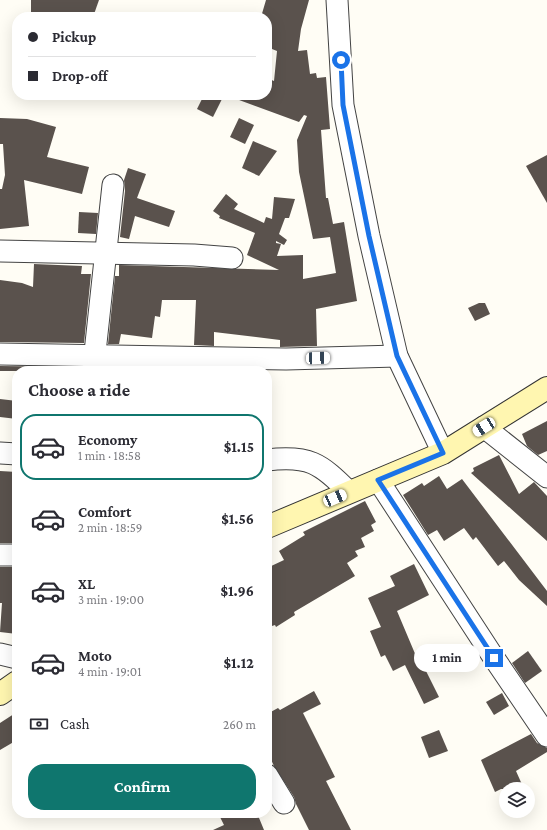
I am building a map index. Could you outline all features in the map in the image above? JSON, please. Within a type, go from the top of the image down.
[{"type":"main road","points":[[272,525],[443,453],[547,388]]},
{"type":"main road","points":[[0,694],[12,686]]},
{"type":"street","points":[[337,0],[343,105],[369,236],[397,356],[443,453]]},
{"type":"street","points":[[94,364],[113,185]]},
{"type":"street","points":[[0,251],[194,255],[232,258]]},
{"type":"street","points":[[0,354],[94,364],[397,356]]},
{"type":"street","points":[[484,427],[547,477]]},
{"type":"street","points":[[0,454],[12,454]]},
{"type":"street","points":[[272,459],[290,457],[316,463],[349,492]]},
{"type":"street","points":[[378,480],[494,658],[547,736]]},
{"type":"street","points":[[0,555],[12,555]]},
{"type":"street","points":[[0,654],[12,657]]},
{"type":"street","points":[[272,783],[284,803]]},
{"type":"building","points":[[31,0],[99,0],[95,12],[31,12]]},
{"type":"building","points":[[266,0],[309,0],[301,29],[298,51],[307,50],[310,74],[316,73],[317,78],[326,77],[330,129],[321,130],[326,198],[328,198],[333,224],[344,222],[357,301],[316,309],[317,346],[280,347],[280,340],[214,332],[214,346],[194,345],[196,300],[162,300],[160,317],[155,316],[152,338],[121,334],[119,344],[108,344],[115,276],[119,276],[119,265],[279,270],[247,255],[255,233],[219,218],[220,216],[213,211],[226,194],[238,204],[234,209],[264,223],[266,217],[272,219],[274,197],[295,199],[289,218],[285,218],[279,234],[287,240],[284,245],[276,241],[276,243],[281,244],[277,256],[303,255],[303,279],[336,273],[330,237],[313,239],[299,172],[297,140],[307,116],[304,115],[299,122],[239,100],[272,100],[272,80],[274,81],[277,51],[272,49],[272,12],[262,12]]},
{"type":"building","points":[[202,100],[222,100],[213,117],[197,109]]},
{"type":"building","points":[[0,118],[27,119],[56,127],[47,157],[89,167],[82,194],[24,180],[29,226],[0,229],[0,189],[2,189],[5,175],[3,144],[0,144]]},
{"type":"building","points":[[239,118],[254,125],[245,144],[230,137]]},
{"type":"building","points":[[253,141],[277,151],[259,176],[242,168]]},
{"type":"building","points":[[547,155],[547,203],[526,166]]},
{"type":"building","points":[[128,168],[146,174],[137,198],[175,211],[169,227],[135,216],[129,239],[120,237],[125,191],[124,180]]},
{"type":"building","points":[[79,212],[98,213],[96,234],[78,233]]},
{"type":"building","points":[[34,264],[82,266],[81,274],[91,274],[84,343],[0,342],[0,280],[22,283],[33,287]]},
{"type":"building","points":[[479,303],[485,303],[490,314],[475,321],[468,308]]},
{"type":"building","points":[[0,366],[12,366],[12,371],[0,371]]},
{"type":"building","points":[[0,399],[12,400],[12,418],[0,417]]},
{"type":"building","points":[[547,421],[547,451],[538,455],[527,446],[522,434]]},
{"type":"building","points":[[499,455],[519,494],[534,482],[547,496],[547,541],[471,473],[474,471],[473,468]]},
{"type":"building","points":[[0,471],[12,472],[12,543],[0,543]]},
{"type":"building","points":[[439,476],[447,489],[462,479],[547,591],[547,606],[519,580],[504,561],[498,566],[476,537],[473,540],[464,528],[444,541],[437,530],[428,535],[403,495],[422,483],[424,486]]},
{"type":"building","points":[[365,501],[376,522],[371,525],[374,531],[361,538],[365,547],[355,551],[358,556],[347,563],[355,576],[294,612],[295,615],[276,627],[275,625],[272,626],[272,566],[284,560],[279,551],[305,535],[303,532]]},
{"type":"building","points":[[414,564],[429,595],[397,611],[416,656],[425,669],[439,697],[424,704],[405,665],[393,671],[385,655],[381,657],[370,631],[381,627],[368,598],[395,586],[390,576]]},
{"type":"building","points":[[0,567],[12,567],[12,633],[0,632],[2,603],[0,603]]},
{"type":"building","points":[[528,651],[542,671],[525,683],[512,663]]},
{"type":"building","points":[[314,691],[321,704],[303,713],[335,777],[326,781],[351,830],[309,830],[294,797],[272,762],[272,711],[278,708],[280,710]]},
{"type":"building","points":[[502,693],[509,706],[494,715],[486,702]]},
{"type":"building","points":[[12,715],[12,743],[0,750],[0,723]]},
{"type":"building","points":[[439,730],[448,751],[429,758],[421,737]]},
{"type":"building","points":[[531,734],[537,743],[547,748],[547,752],[516,771],[521,782],[499,782],[499,790],[495,792],[481,760]]},
{"type":"building","points":[[220,818],[259,818],[264,830],[213,830],[224,825]]},
{"type":"route","points":[[341,60],[343,105],[369,236],[397,356],[443,453],[378,480],[494,658]]}]
